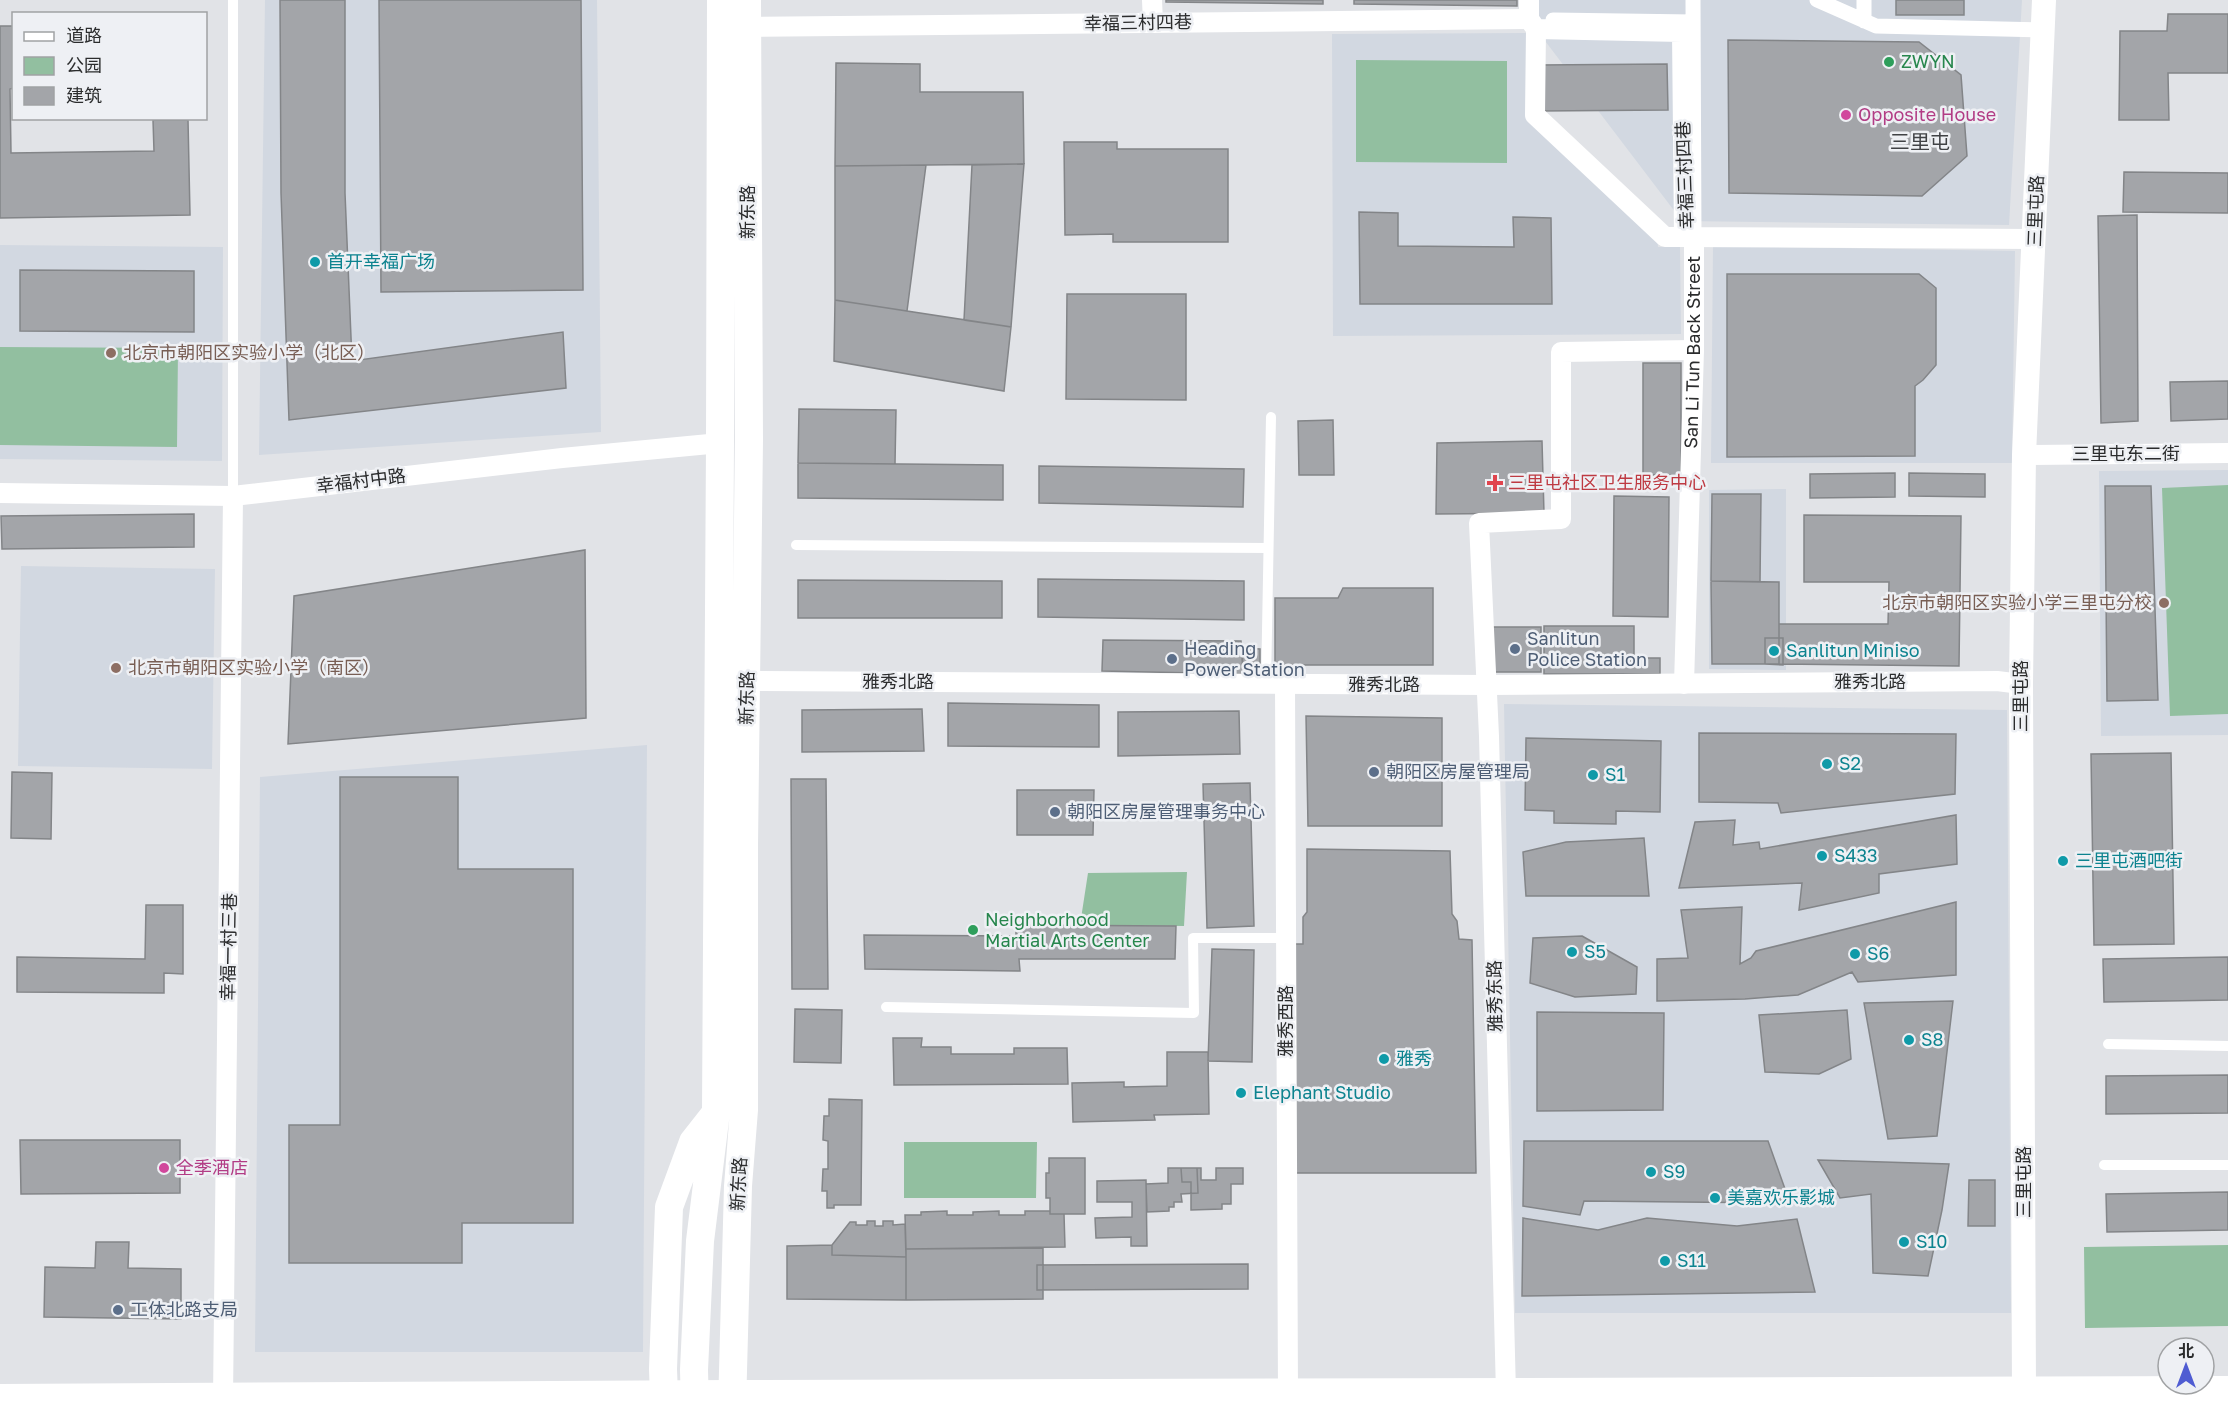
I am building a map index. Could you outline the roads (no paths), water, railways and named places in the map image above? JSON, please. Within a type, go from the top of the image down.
[{"type":"main road","name":"新东路","points":[[695,1402],[694,1370],[700,1241],[716,1112],[721,0]]},
{"type":"main road","name":"新东路","points":[[732,1402],[738,1186],[744,1110],[744,845],[748,681],[749,440],[747,14]]},
{"type":"main road","points":[[664,1396],[669,1207],[693,1142],[716,1112]]},
{"type":"main road","points":[[0,1400],[664,1396],[695,1402],[732,1402],[1288,1394],[2228,1392]]},
{"type":"street","points":[[1152,0],[1153,23]]},
{"type":"street","points":[[1693,0],[1693,21],[1689,237],[1665,237],[1535,115],[1531,16],[1693,21]]},
{"type":"street","points":[[1817,0],[1876,26],[2043,30]]},
{"type":"street","points":[[1864,0],[1864,21]]},
{"type":"street","name":"三里屯路","points":[[2024,1393],[2021,684],[2024,455],[2044,0]]},
{"type":"street","name":"幸福三村四巷","points":[[747,14],[1153,23],[1531,16],[1682,32],[1689,237],[2035,239]]},
{"type":"street","name":"San Li Tun Back Street","points":[[1684,684],[1694,350],[1689,237]]},
{"type":"street","name":"雅秀东路","points":[[1506,1393],[1487,685],[1479,524],[1561,519],[1561,352],[1694,350]]},
{"type":"street","name":"幸福村中路","points":[[0,492],[233,496],[562,458],[720,443]]},
{"type":"street","name":"三里屯东二街","points":[[2024,455],[2228,453]]},
{"type":"street","name":"幸福一村三巷","points":[[223,1399],[233,496]]},
{"type":"street","name":"雅秀北路","points":[[748,681],[1487,685],[1997,681],[2021,684]]},
{"type":"street","name":"雅秀西路","points":[[1275,684],[1286,938],[1288,1394]]},
{"type":"lane","points":[[233,0],[233,496]]},
{"type":"lane","points":[[1271,417],[1268,548],[1275,684]]},
{"type":"lane","points":[[796,545],[1268,548]]},
{"type":"lane","points":[[886,1007],[1194,1013],[1193,938],[1286,938]]},
{"type":"lane","points":[[2108,1044],[2228,1046]]},
{"type":"lane","points":[[2104,1165],[2228,1165]]},
{"type":"place","name":"ZWYN","points":[[1889,62]]},
{"type":"place","name":"Opposite House","points":[[1846,115]]},
{"type":"place","name":"首开幸福广场","points":[[315,262]]},
{"type":"place","name":"北京市朝阳区实验小学（北区）","points":[[111,353]]},
{"type":"place","name":"三里屯社区卫生服务中心","points":[[1495,483]]},
{"type":"place","name":"北京市朝阳区实验小学三里屯分校","points":[[2164,603]]},
{"type":"place","name":"Sanlitun Police Station","points":[[1515,649]]},
{"type":"place","name":"Sanlitun Miniso","points":[[1774,651]]},
{"type":"place","name":"Heading Power Station","points":[[1172,659]]},
{"type":"place","name":"北京市朝阳区实验小学（南区）","points":[[116,668]]},
{"type":"place","name":"S2","points":[[1827,764]]},
{"type":"place","name":"朝阳区房屋管理局","points":[[1374,772]]},
{"type":"place","name":"S1","points":[[1593,775]]},
{"type":"place","name":"朝阳区房屋管理事务中心","points":[[1055,812]]},
{"type":"place","name":"S433","points":[[1822,856]]},
{"type":"place","name":"三里屯酒吧街","points":[[2063,861]]},
{"type":"place","name":"Neighborhood Martial Arts Center","points":[[973,930]]},
{"type":"place","name":"S5","points":[[1572,952]]},
{"type":"place","name":"S6","points":[[1855,954]]},
{"type":"place","name":"S8","points":[[1909,1040]]},
{"type":"place","name":"雅秀","points":[[1384,1059]]},
{"type":"place","name":"Elephant Studio","points":[[1241,1093]]},
{"type":"place","name":"全季酒店","points":[[164,1168]]},
{"type":"place","name":"S9","points":[[1651,1172]]},
{"type":"place","name":"美嘉欢乐影城","points":[[1715,1198]]},
{"type":"place","name":"S10","points":[[1904,1242]]},
{"type":"place","name":"S11","points":[[1665,1261]]},
{"type":"place","name":"工体北路支局","points":[[118,1310]]},
{"type":"district","name":"三里屯","points":[[1920,142]]}]
